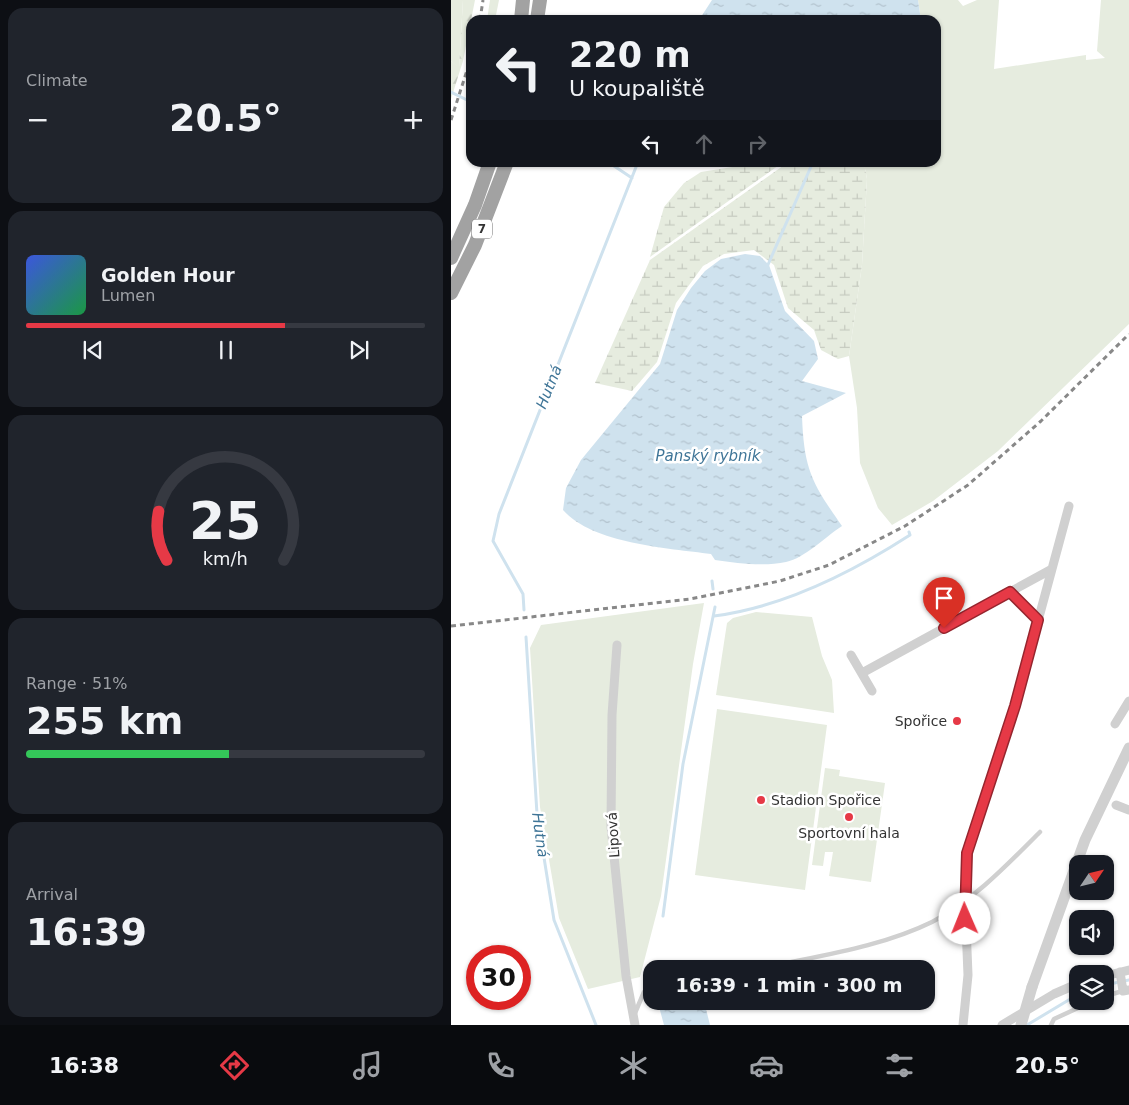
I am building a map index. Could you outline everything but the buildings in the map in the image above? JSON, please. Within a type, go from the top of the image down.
[{"type":"highway","points":[[522,15],[523,0]]},
{"type":"highway","points":[[538,15],[540,0]]},
{"type":"highway","name":"7","points":[[451,258],[475,205],[488,167]]},
{"type":"highway","name":"7","points":[[451,293],[475,245],[505,167]]},
{"type":"street","points":[[963,1025],[968,975],[965,900],[967,853],[1015,706],[1069,506]]},
{"type":"street","points":[[862,673],[1052,569]]},
{"type":"street","points":[[1010,592],[1038,620]]},
{"type":"street","name":"Lipová","points":[[617,645],[612,715],[611,826],[626,976],[634,1021]]},
{"type":"street","points":[[851,654],[872,691]]},
{"type":"street","points":[[1115,724],[1129,701]]},
{"type":"street","points":[[1021,1025],[1032,987],[1085,840],[1129,748]]},
{"type":"street","points":[[1115,805],[1129,810]]},
{"type":"street","points":[[1125,971],[1126,991]]},
{"type":"street","points":[[1002,1025],[1054,994],[1069,987]]},
{"type":"lane","points":[[798,960],[893,938],[932,922],[965,900],[1011,862],[1040,832]]},
{"type":"lane","points":[[634,1021],[643,995]]},
{"type":"lane","points":[[1051,1025],[1054,1019],[1074,1010]]},
{"type":"green space","points":[[451,0],[463,0],[459,68],[451,61]]},
{"type":"green space","points":[[463,0],[475,0],[472,15],[466,15],[466,46],[451,99],[451,61],[459,67]]},
{"type":"green space","points":[[490,0],[499,0],[496,15],[488,15]]},
{"type":"green space","points":[[918,0],[958,0],[963,6],[977,0],[999,0],[994,69],[1086,55],[1086,60],[1105,58],[1097,51],[1101,0],[1129,0],[1129,324],[998,451],[933,501],[892,525],[878,508],[860,463],[857,408],[849,356],[862,265],[867,179],[865,167],[941,167],[941,15],[920,15]]},
{"type":"green space","points":[[732,167],[776,167],[650,257],[664,207],[684,183],[701,172]]},
{"type":"green space","points":[[781,167],[865,167],[867,179],[862,265],[849,356],[838,359],[821,350],[814,330],[788,308],[774,265],[754,250],[724,254],[703,266],[676,303],[657,362],[632,391],[595,383],[650,260]]},
{"type":"green space","points":[[704,603],[693,664],[661,896],[640,977],[588,989],[559,918],[540,807],[530,648],[541,625]]},
{"type":"green space","points":[[756,612],[812,617],[822,656],[832,680],[834,713],[716,695],[727,623],[733,618]]},
{"type":"green space","name":"Stadion Spořice","points":[[717,709],[827,725],[805,890],[695,875]]},
{"type":"green space","name":"Sportovní hala","points":[[825,768],[840,770],[839,776],[885,783],[871,882],[829,876],[833,852],[825,852],[823,866],[812,865]]},
{"type":"water","points":[[712,0],[918,0],[920,15],[702,15]]},
{"type":"water","name":"Panský rybník","points":[[745,254],[760,256],[769,265],[785,311],[814,341],[818,359],[802,381],[846,393],[802,416],[805,450],[812,475],[823,498],[842,526],[808,552],[793,560],[759,564],[715,560],[711,554],[632,542],[593,530],[576,521],[563,510],[566,488],[581,460],[660,364],[677,310],[691,288],[705,271],[721,259]]},
{"type":"water","points":[[660,1010],[706,1010],[710,1025],[664,1025]]},
{"type":"waterway","points":[[451,92],[466,100]]},
{"type":"waterway","points":[[616,167],[632,178]]},
{"type":"waterway","name":"Hutná","points":[[524,610],[523,594],[493,541],[499,514],[636,167]]},
{"type":"waterway","points":[[767,267],[811,167]]},
{"type":"waterway","points":[[714,616],[766,605],[816,586],[841,575],[888,549],[910,535],[909,532]]},
{"type":"waterway","points":[[712,581],[713,589]]},
{"type":"waterway","points":[[663,916],[683,764],[715,607]]},
{"type":"waterway","name":"Hutná","points":[[526,637],[537,814],[554,920],[596,1025]]},
{"type":"waterway","points":[[1114,983],[1129,980]]},
{"type":"waterway","points":[[1027,1025],[1069,1000]]},
{"type":"railway","points":[[481,15],[483,0]]},
{"type":"railway","points":[[451,120],[466,74]]},
{"type":"railway","points":[[451,626],[690,599],[780,581],[829,565],[905,526],[968,485],[1041,421],[1129,334]]},
{"type":"place","name":"Spořice","points":[[957,721]]},
{"type":"place","name":"Stadion Spořice","points":[[761,800]]},
{"type":"place","name":"Sportovní hala","points":[[849,817]]},
{"type":"route","points":[[944,628],[1010,592],[1038,620],[1015,706],[967,853],[965,919]]}]
